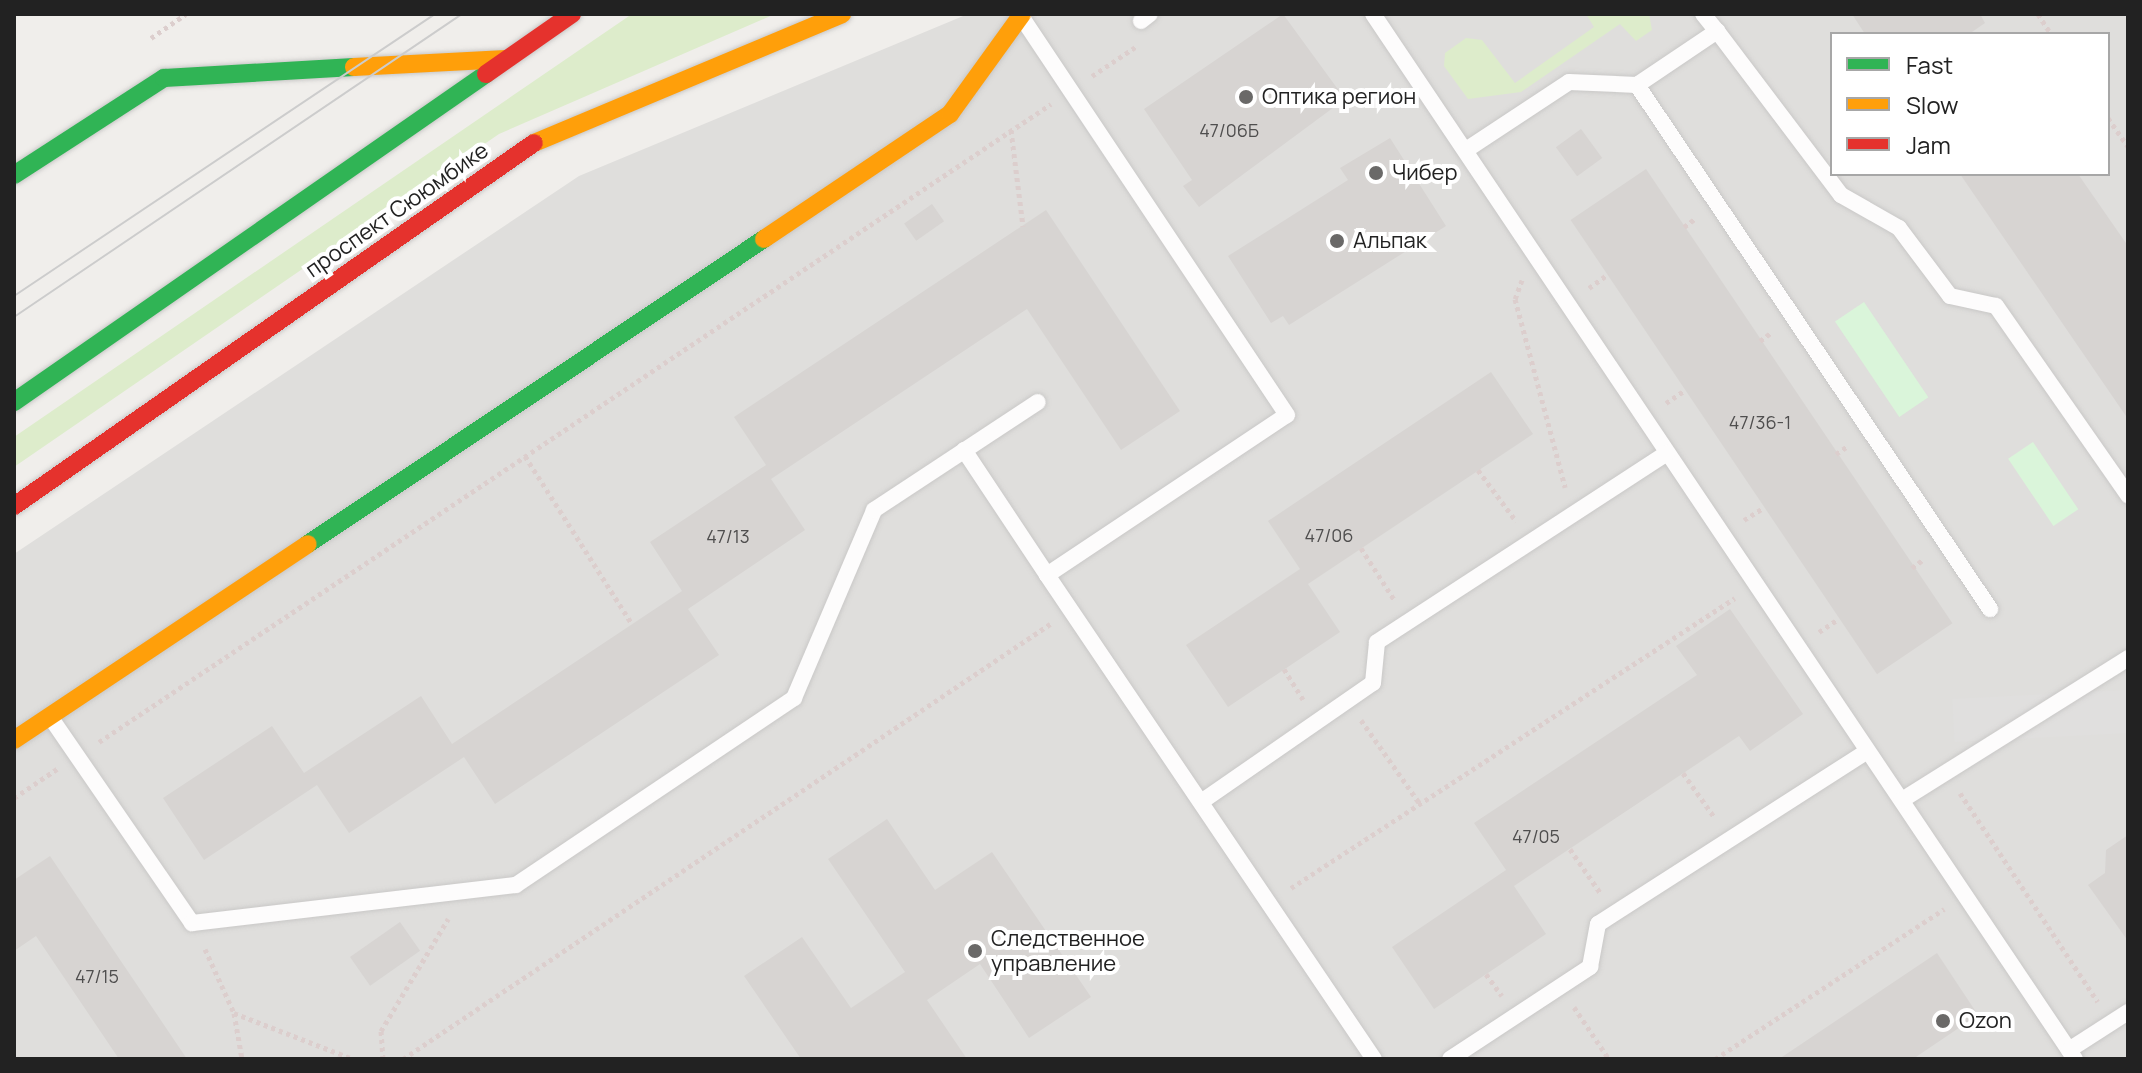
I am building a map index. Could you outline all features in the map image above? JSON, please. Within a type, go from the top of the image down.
[{"type":"street","points":[[14,402],[572,14]]},
{"type":"street","name":"проспект Сююмбике","points":[[14,506],[533,144],[842,14]]},
{"type":"street","points":[[14,740],[950,114],[1021,15]]},
{"type":"street","points":[[14,175],[164,78],[506,59]]},
{"type":"lane","points":[[1373,14],[2072,1054],[2128,1012]]},
{"type":"lane","points":[[1703,14],[1841,195],[1899,228],[1950,296],[1996,306],[2128,495]]},
{"type":"lane","points":[[1021,15],[1287,415],[1047,575]]},
{"type":"lane","points":[[1466,150],[1569,82],[1637,85],[1717,31]]},
{"type":"lane","points":[[1637,85],[1990,609]]},
{"type":"lane","points":[[50,716],[192,923],[516,885],[794,698],[874,510],[1038,402]]},
{"type":"lane","points":[[964,450],[1374,1059]]},
{"type":"lane","points":[[1201,802],[1373,683],[1377,642],[1667,453]]},
{"type":"lane","points":[[1902,800],[2128,658]]},
{"type":"lane","points":[[1450,1059],[1590,967],[1598,924],[1867,751]]},
{"type":"path","points":[[2038,14],[2050,32]]},
{"type":"path","points":[[14,798],[1146,40]]},
{"type":"path","points":[[2110,121],[2128,147]]},
{"type":"path","points":[[1011,130],[1023,226]]},
{"type":"path","points":[[1532,249],[1515,299],[1572,514]]},
{"type":"path","points":[[525,456],[632,624]]},
{"type":"path","points":[[1478,470],[1531,541]]},
{"type":"path","points":[[1361,548],[1408,622]]},
{"type":"path","points":[[1269,903],[1755,584]]},
{"type":"path","points":[[403,1059],[1071,610]]},
{"type":"path","points":[[1284,669],[1318,722]]},
{"type":"path","points":[[1348,700],[1420,804]]},
{"type":"path","points":[[1946,772],[2112,1022]]},
{"type":"path","points":[[1683,773],[1731,838]]},
{"type":"path","points":[[1570,849],[1614,913]]},
{"type":"path","points":[[383,1059],[381,1031],[465,891]]},
{"type":"path","points":[[1715,1059],[1964,895]]},
{"type":"path","points":[[192,923],[234,1013],[242,1059]]},
{"type":"path","points":[[1560,987],[1609,1059]]},
{"type":"path","points":[[234,1013],[353,1059]]},
{"type":"shaded area","points":[[968,14],[2128,14],[2128,1059],[14,1059],[14,554],[579,176]]},
{"type":"shaded area","points":[[2126,690],[2128,733],[1954,742],[1952,699]]},
{"type":"green space","points":[[632,14],[775,14],[499,134],[14,467],[14,437]]},
{"type":"green space","points":[[1586,14],[1649,14],[1652,30],[1636,41],[1620,24],[1521,92],[1468,99],[1444,66],[1445,53],[1466,38],[1482,40],[1515,83],[1594,27]]},
{"type":"green space","points":[[1864,302],[1928,397],[1899,417],[1835,322]]},
{"type":"green space","points":[[2033,442],[2078,509],[2053,526],[2008,459]]},
{"type":"building","points":[[1283,14],[1345,99],[1199,207],[1183,186],[1192,180],[1144,109]]},
{"type":"building","points":[[1852,14],[1980,14],[1985,23],[1972,32],[1864,32]]},
{"type":"building","points":[[1581,129],[1602,158],[1577,176],[1556,147]]},
{"type":"building","name":"Альпак","points":[[1390,138],[1446,226],[1289,325],[1283,316],[1271,323],[1228,256],[1348,180],[1340,168]]},
{"type":"building","points":[[1646,169],[1952,623],[1877,674],[1571,220]]},
{"type":"building","points":[[1961,176],[2079,176],[2128,246],[2128,419]]},
{"type":"building","points":[[932,204],[944,221],[916,241],[904,224]]},
{"type":"building","points":[[1046,210],[1180,411],[1121,450],[1027,309],[771,479],[805,530],[688,609],[719,655],[495,804],[464,757],[349,833],[317,785],[204,860],[163,798],[272,726],[304,773],[421,696],[452,744],[682,591],[650,542],[766,465],[734,417]]},
{"type":"building","points":[[1491,372],[1533,434],[1308,584],[1340,632],[1228,707],[1186,645],[1300,569],[1268,521]]},
{"type":"building","points":[[1730,609],[1803,714],[1750,751],[1739,736],[1514,886],[1546,934],[1434,1009],[1392,947],[1506,870],[1474,823],[1697,675],[1676,646]]},
{"type":"building","name":"Следственное управление","points":[[887,819],[935,890],[992,852],[1091,997],[1029,1038],[980,964],[927,1000],[967,1059],[801,1059],[744,976],[802,937],[851,1008],[905,972],[828,859]]},
{"type":"building","points":[[2128,835],[2128,941],[2088,885],[2105,873],[2106,850]]},
{"type":"building","points":[[50,856],[187,1059],[119,1059],[36,936],[14,951],[14,880]]},
{"type":"building","points":[[400,922],[420,951],[370,986],[350,957]]},
{"type":"building","points":[[1937,953],[1978,1015],[1913,1059],[1779,1059]]},
{"type":"tram line","points":[[14,296],[435,14]]},
{"type":"tram line","points":[[14,317],[462,14]]},
{"type":"traffic: fast","points":[[14,175],[164,78],[354,67]]},
{"type":"traffic: fast","points":[[14,402],[486,74]]},
{"type":"traffic: fast","points":[[308,544],[764,239]]},
{"type":"traffic: slow","points":[[534,143],[842,14]]},
{"type":"traffic: slow","points":[[764,239],[950,114],[1022,14]]},
{"type":"traffic: slow","points":[[354,67],[506,59]]},
{"type":"traffic: slow","points":[[14,740],[308,544]]},
{"type":"traffic: jam","points":[[486,74],[572,14]]},
{"type":"traffic: jam","points":[[14,506],[534,143]]},
{"type":"place","name":"Оптика регион","points":[[1246,97]]},
{"type":"place","name":"Чибер","points":[[1376,173]]},
{"type":"place","name":"Альпак","points":[[1337,241]]},
{"type":"place","name":"Следственное управление","points":[[975,951]]},
{"type":"place","name":"Ozon","points":[[1943,1021]]}]
